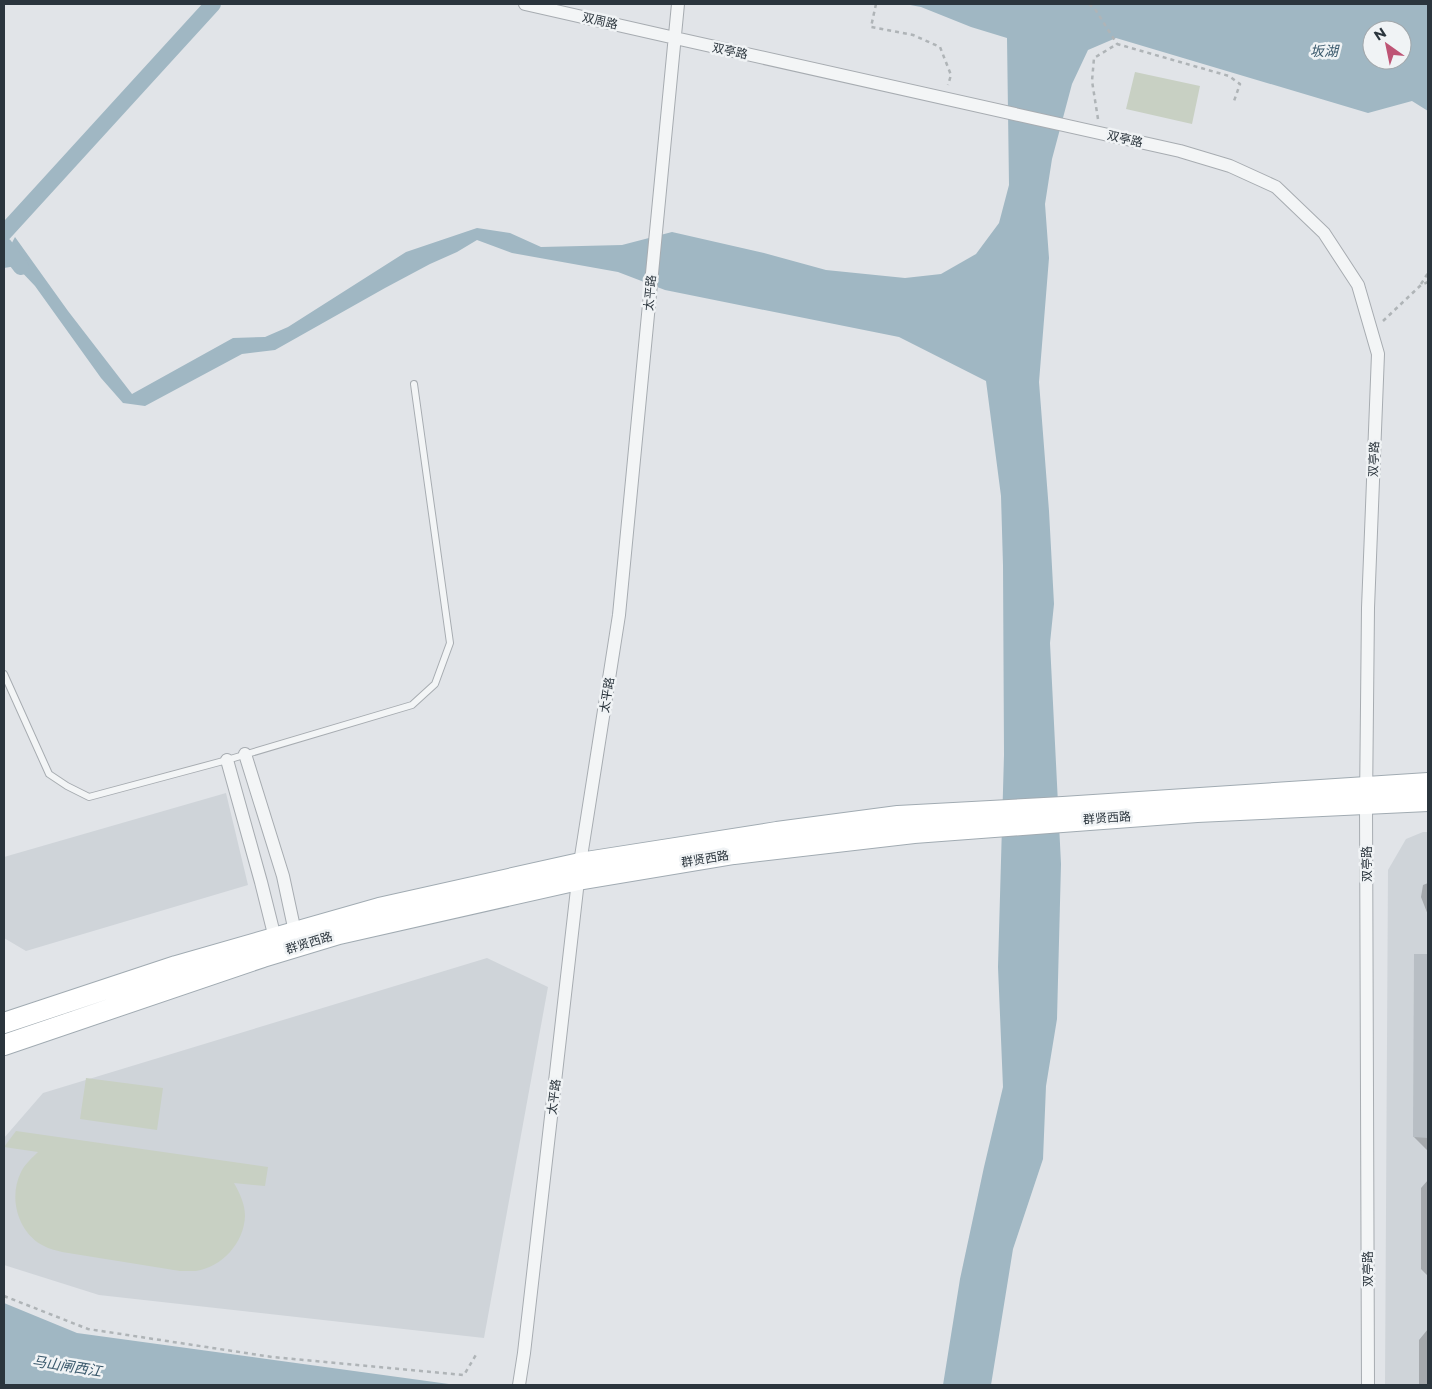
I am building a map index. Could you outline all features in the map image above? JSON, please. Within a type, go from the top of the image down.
[{"type":"main road","name":"群贤西路","points":[[4,1023],[176,966],[380,908],[579,872],[768,833],[889,818],[999,818],[1062,815],[1366,795],[1428,782]]},
{"type":"main road","name":"群贤西路","points":[[1366,795],[1428,801]]},
{"type":"main road","name":"群贤西路","points":[[4,1045],[263,957],[339,934],[579,872]]},
{"type":"street","name":"双周路","points":[[525,4],[675,38]]},
{"type":"street","name":"太平路","points":[[520,1385],[579,872],[619,615],[678,4]]},
{"type":"street","name":"双亭路","points":[[675,38],[1180,151],[1230,166],[1276,187],[1324,233],[1358,286],[1378,354],[1368,608],[1366,795],[1368,1385]]},
{"type":"street","points":[[245,754],[283,876],[295,932]]},
{"type":"street","points":[[227,760],[275,938]]},
{"type":"lane","points":[[4,674],[49,774],[89,796],[227,760],[412,705],[435,684],[450,643],[414,384]]},
{"type":"path","points":[[876,4],[871,27],[912,35],[940,47],[951,75],[945,98]]},
{"type":"path","points":[[1090,4],[1117,44],[1230,76],[1240,84],[1233,104]]},
{"type":"path","points":[[1100,133],[1092,81],[1094,58],[1117,44]]},
{"type":"path","points":[[1421,285],[1428,273]]},
{"type":"path","points":[[1372,330],[1421,285],[1428,282]]},
{"type":"path","points":[[4,1296],[88,1329],[272,1357],[464,1375],[477,1353]]},
{"type":"shaded area","points":[[1135,72],[1200,86],[1192,124],[1126,109]]},
{"type":"shaded area","points":[[226,793],[248,885],[26,951],[4,938],[4,857]]},
{"type":"shaded area","points":[[1423,832],[1428,832],[1428,1385],[1385,1385],[1388,870],[1406,839]]},
{"type":"shaded area","points":[[487,958],[548,987],[484,1338],[99,1295],[4,1265],[4,1138],[43,1093]]},
{"type":"shaded area","points":[[86,1078],[163,1088],[157,1130],[80,1119]]},
{"type":"shaded area","points":[[16,1131],[268,1167],[265,1186],[234,1183],[242,1199],[245,1212],[244,1226],[241,1235],[230,1252],[223,1259],[206,1269],[180,1271],[62,1252],[46,1247],[35,1240],[22,1224],[18,1214],[15,1193],[17,1182],[24,1166],[38,1152],[4,1147]]},
{"type":"water","name":"坂湖","points":[[905,4],[1428,4],[1428,111],[1412,101],[1368,113],[1116,38],[1088,50],[1072,84],[1052,159],[1045,204],[1049,258],[1039,382],[1054,604],[1050,643],[1061,864],[1057,1019],[1046,1086],[1043,1159],[1013,1249],[991,1385],[943,1385],[960,1279],[1003,1087],[998,967],[1004,755],[1003,565],[1001,496],[986,381],[899,337],[665,290],[618,272],[512,253],[477,240],[385,288],[275,350],[242,354],[145,406],[123,403],[101,378],[35,286],[16,266],[4,268],[4,258],[15,237],[68,311],[132,394],[233,338],[265,337],[288,327],[406,252],[477,228],[510,233],[541,247],[622,245],[672,232],[764,253],[826,270],[905,278],[941,274],[976,254],[999,223],[1009,185],[1007,38],[971,27],[921,7]]},
{"type":"water","name":"马山闸西江","points":[[4,1303],[77,1333],[456,1385],[4,1385]]},
{"type":"building","points":[[1414,954],[1428,954],[1428,1138],[1413,1137]]},
{"type":"waterway","points":[[4,233],[213,4]]},
{"type":"waterway","points":[[4,245],[21,267]]}]
